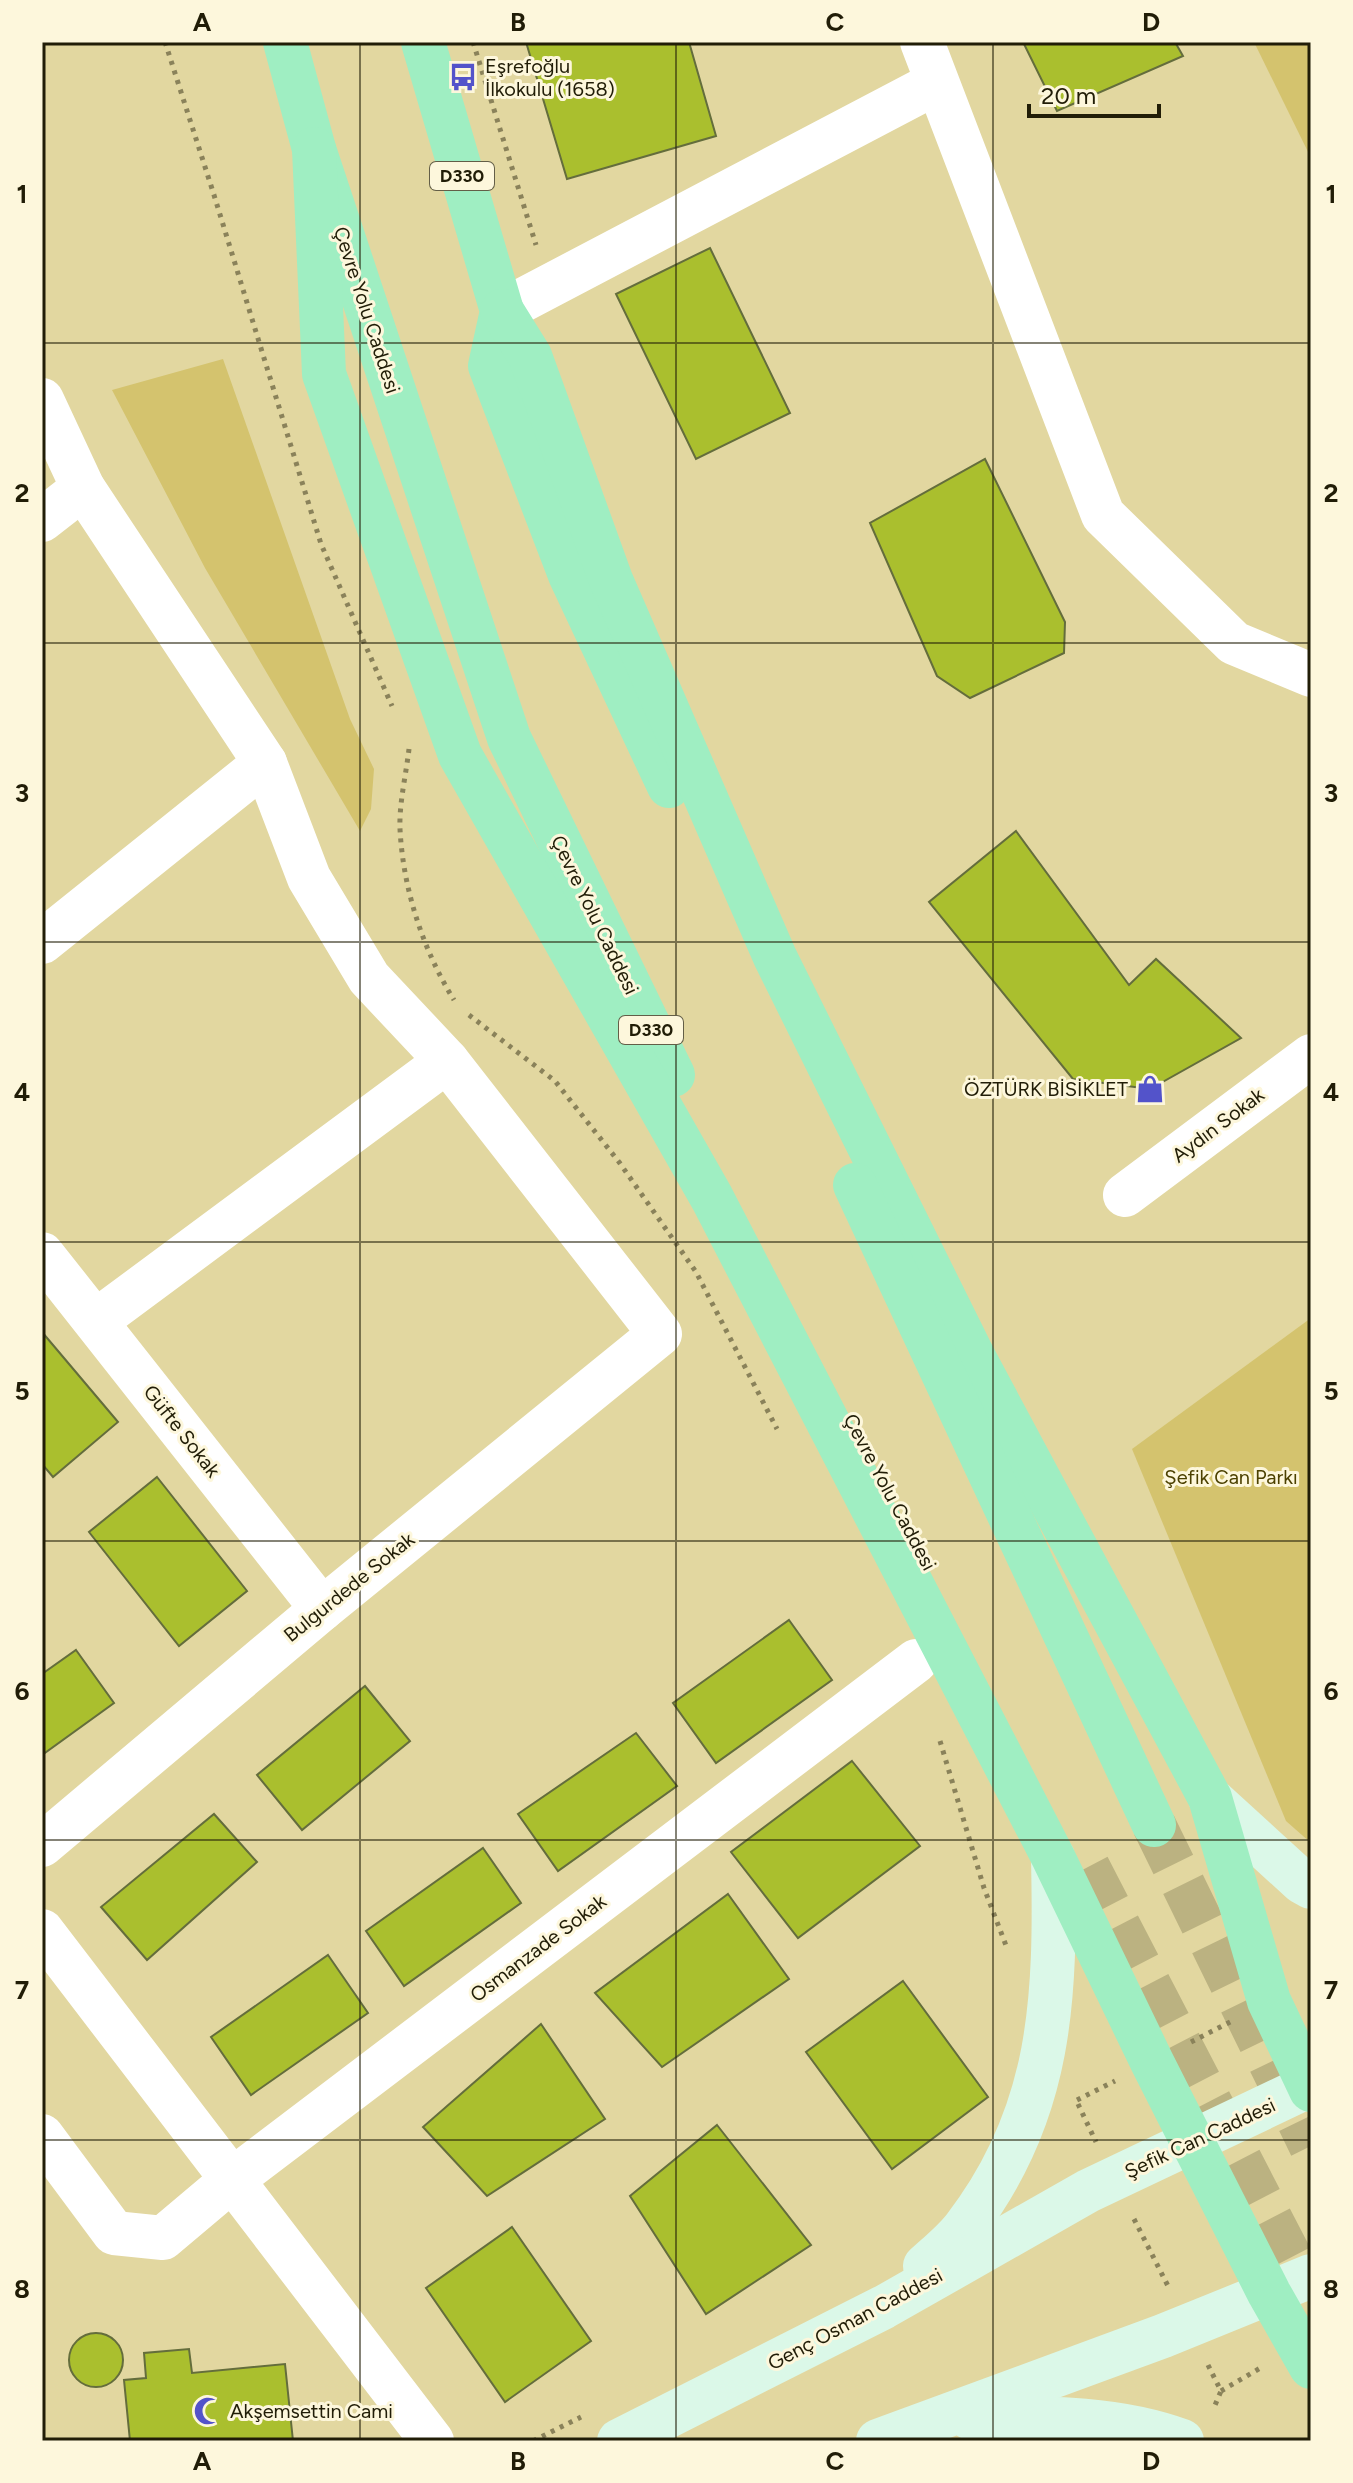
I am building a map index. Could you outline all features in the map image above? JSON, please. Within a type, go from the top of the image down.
[{"type":"highway","name":"Çevre Yolu Caddesi","points":[[285,42],[314,149],[509,738],[695,1120],[1071,1862]]},
{"type":"highway","name":"D330","points":[[423,42],[502,311]]},
{"type":"highway","points":[[314,149],[324,374],[460,755],[712,1198],[1071,1862],[1191,2141],[1311,2367]]},
{"type":"highway","points":[[502,311],[530,356],[611,580],[775,957],[973,1356],[1210,1798],[1269,2001],[1310,2087]]},
{"type":"highway","points":[[502,311],[490,366],[570,575],[1154,1825]]},
{"type":"main road","points":[[1210,1798],[1311,1887]]},
{"type":"main road","points":[[884,2307],[963,2229],[1001,2173],[1034,2098],[1049,2025],[1055,1944],[1071,1862]]},
{"type":"main road","name":"Şefik Can Caddesi","points":[[1101,2185],[1310,2087]]},
{"type":"main road","name":"Genç Osman Caddesi","points":[[604,2427],[884,2307],[1101,2185]]},
{"type":"main road","points":[[878,2441],[1176,2331],[1311,2276]]},
{"type":"main road","points":[[935,2419],[1066,2417],[1161,2433],[1196,2428]]},
{"type":"street","points":[[922,42],[1103,515],[1234,643],[1311,675]]},
{"type":"street","points":[[502,311],[936,83]]},
{"type":"street","points":[[42,400],[83,488],[265,763],[309,878],[361,966],[447,1061],[96,1321]]},
{"type":"street","points":[[42,520],[83,488]]},
{"type":"street","points":[[42,942],[265,763]]},
{"type":"street","name":"Aydın Sokak","points":[[1125,1195],[1311,1056]]},
{"type":"street","name":"Bulgurdede Sokak","points":[[42,1845],[322,1609],[660,1334],[447,1061]]},
{"type":"street","name":"Güfte Sokak","points":[[42,1254],[322,1609]]},
{"type":"street","name":"Osmanzade Sokak","points":[[42,2136],[114,2233],[163,2238],[233,2179],[916,1661]]},
{"type":"street","points":[[42,1931],[432,2441]]},
{"type":"path","points":[[165,42],[321,544],[396,716]]},
{"type":"path","points":[[473,42],[549,287]]},
{"type":"path","points":[[409,745],[400,827],[408,890],[437,972],[460,1008],[555,1081],[619,1162],[696,1272],[783,1439]]},
{"type":"path","points":[[939,1737],[984,1888],[1008,1951]]},
{"type":"path","points":[[1034,2098],[1076,2101],[1101,2185],[1176,2331],[1221,2391],[1196,2428]]},
{"type":"path","points":[[533,2441],[604,2427]]},
{"type":"green space","points":[[1254,42],[1311,42],[1311,158]]},
{"type":"green space","points":[[223,359],[350,719],[374,769],[371,809],[360,831],[205,568],[112,390]]},
{"type":"green space","name":"Şefik Can Parkı","points":[[1311,1318],[1311,1843],[1286,1821],[1132,1449]]},
{"type":"building","points":[[526,42],[689,42],[716,136],[567,179]]},
{"type":"building","points":[[1023,42],[1175,42],[1183,56],[1057,111]]},
{"type":"building","points":[[710,248],[790,413],[696,459],[616,294]]},
{"type":"building","points":[[985,459],[1065,622],[1064,653],[970,698],[937,676],[870,523]]},
{"type":"building","points":[[1016,831],[1129,985],[1156,959],[1241,1038],[1150,1089],[1073,1079],[929,902]]},
{"type":"building","points":[[42,1332],[118,1422],[53,1477],[42,1464]]},
{"type":"building","points":[[157,1477],[247,1591],[179,1646],[89,1532]]},
{"type":"building","points":[[789,1620],[832,1680],[716,1763],[673,1703]]},
{"type":"building","points":[[76,1650],[114,1703],[42,1755],[42,1674]]},
{"type":"building","points":[[365,1686],[410,1741],[302,1830],[257,1775]]},
{"type":"building","points":[[636,1733],[677,1786],[558,1871],[518,1814]]},
{"type":"building","points":[[852,1761],[920,1846],[798,1938],[731,1852]]},
{"type":"building","points":[[214,1814],[257,1862],[147,1960],[101,1907]]},
{"type":"building","points":[[483,1848],[521,1903],[404,1986],[366,1931]]},
{"type":"building","points":[[728,1894],[789,1979],[662,2067],[595,1993]]},
{"type":"building","points":[[328,1955],[368,2013],[251,2095],[211,2037]]},
{"type":"building","points":[[903,1981],[988,2097],[892,2169],[806,2052]]},
{"type":"building","points":[[541,2024],[605,2119],[487,2196],[423,2127]]},
{"type":"building","points":[[717,2125],[811,2245],[706,2314],[630,2196]]},
{"type":"building","points":[[512,2227],[591,2341],[505,2402],[426,2288]]},
{"type":"building","points":[[96,2333],[107,2335],[115,2341],[121,2349],[121,2371],[115,2379],[107,2385],[96,2387],[85,2385],[77,2379],[71,2371],[69,2360],[71,2349],[77,2341],[85,2335]]},
{"type":"building","name":"Akşemsettin Cami","points":[[189,2349],[192,2373],[285,2364],[293,2441],[130,2441],[124,2380],[146,2378],[144,2353]]},
{"type":"tunnel","points":[[1154,1825],[1311,2146]]},
{"type":"tunnel","points":[[1088,1867],[1311,2297]]},
{"type":"place","name":"Eşrefoğlu İlkokulu (1658)","points":[[463,77]]},
{"type":"place","name":"ÖZTÜRK BİSİKLET","points":[[1150,1089]]},
{"type":"place","name":"Akşemsettin Cami","points":[[208,2411]]}]
